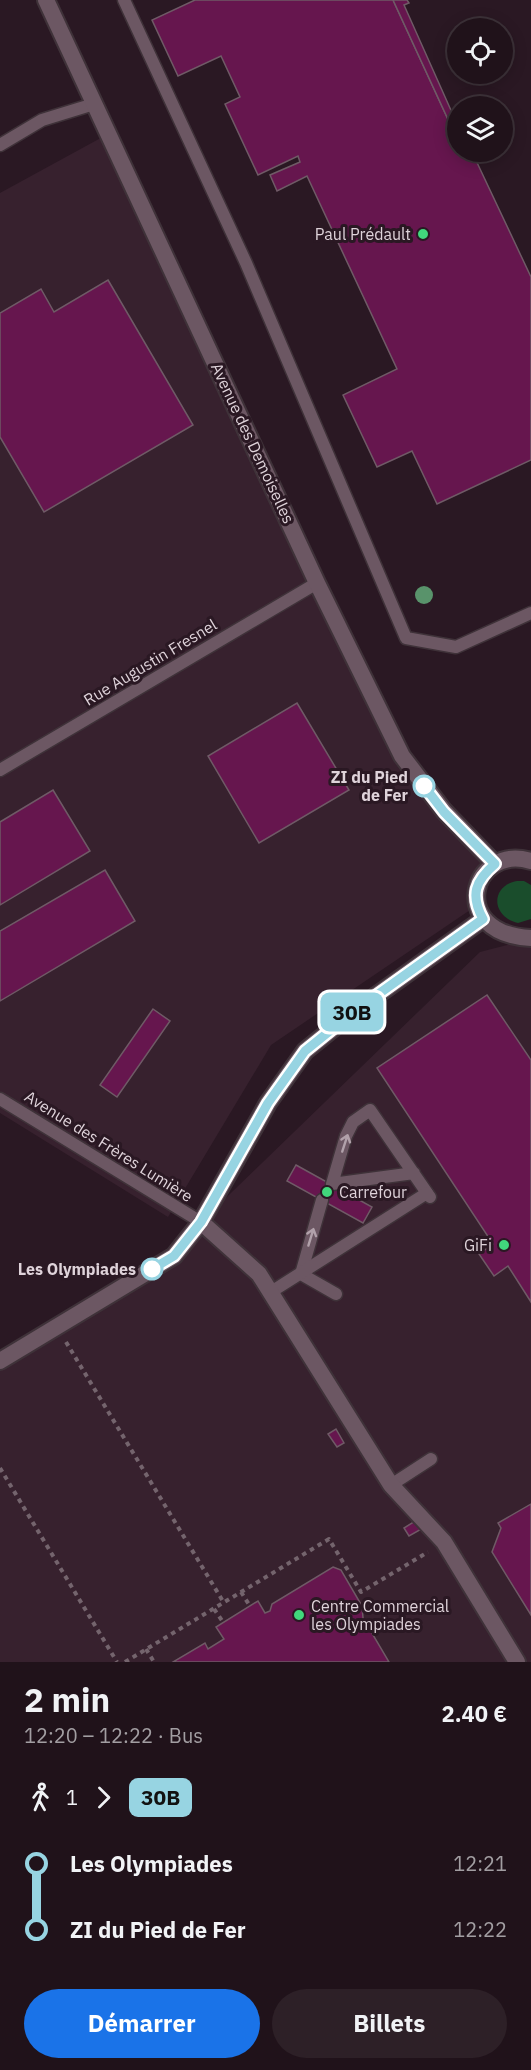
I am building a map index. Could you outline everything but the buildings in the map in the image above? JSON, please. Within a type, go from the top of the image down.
[{"type":"street","name":"Avenue des Demoiselles","points":[[46,0],[317,583],[402,756],[444,812],[495,864]]},
{"type":"street","points":[[531,861],[509,859],[495,864],[480,881],[476,892],[476,906],[483,919],[505,934],[519,938],[531,938]]},
{"type":"street","points":[[0,1361],[174,1256],[201,1222],[268,1103],[305,1051],[352,1013],[483,919]]},
{"type":"street","points":[[201,1222],[260,1274],[392,1485],[444,1542],[517,1662]]},
{"type":"lane","points":[[124,0],[246,263],[406,638],[456,647],[531,613]]},
{"type":"lane","points":[[0,145],[42,120],[94,104]]},
{"type":"lane","name":"Rue Augustin Fresnel","points":[[0,770],[317,583]]},
{"type":"lane","name":"Avenue des Frères Lumière","points":[[0,1099],[201,1222]]},
{"type":"lane","points":[[271,1292],[429,1195],[414,1173],[370,1110],[353,1122],[346,1136],[332,1184],[414,1173]]},
{"type":"lane","points":[[301,1274],[322,1200]]},
{"type":"lane","points":[[301,1274],[336,1294]]},
{"type":"lane","points":[[392,1485],[431,1459]]},
{"type":"path","points":[[56,1326],[224,1603]]},
{"type":"path","points":[[0,1468],[117,1662]]},
{"type":"path","points":[[125,1662],[329,1539],[361,1592],[444,1542]]},
{"type":"path","points":[[241,1592],[250,1606]]},
{"type":"path","points":[[214,1609],[223,1622]]},
{"type":"path","points":[[146,1649],[154,1662]]},
{"type":"shaded area","points":[[108,134],[402,756],[495,864],[476,906],[271,1045],[168,1217],[0,1113],[0,193]]},
{"type":"shaded area","points":[[531,939],[531,1662],[0,1662],[0,1361],[174,1256],[201,1222],[480,952]]},
{"type":"green space","points":[[517,881],[524,881],[531,885],[531,919],[518,923],[503,915],[497,902],[502,889]]},
{"type":"bus line","name":"30B","points":[[152,1269],[174,1256],[201,1222],[268,1103],[305,1051],[352,1013],[483,919],[476,906],[476,892],[480,881],[495,864],[444,812],[424,786]]},
{"type":"place","name":"Paul Prédault","points":[[423,234]]},
{"type":"place","name":"ZI du Pied de Fer","points":[[424,786]]},
{"type":"place","name":"Carrefour","points":[[327,1192]]},
{"type":"place","name":"GiFi","points":[[504,1245]]},
{"type":"place","name":"Les Olympiades","points":[[152,1269]]},
{"type":"place","name":"Centre Commercial les Olympiades","points":[[299,1615]]}]
